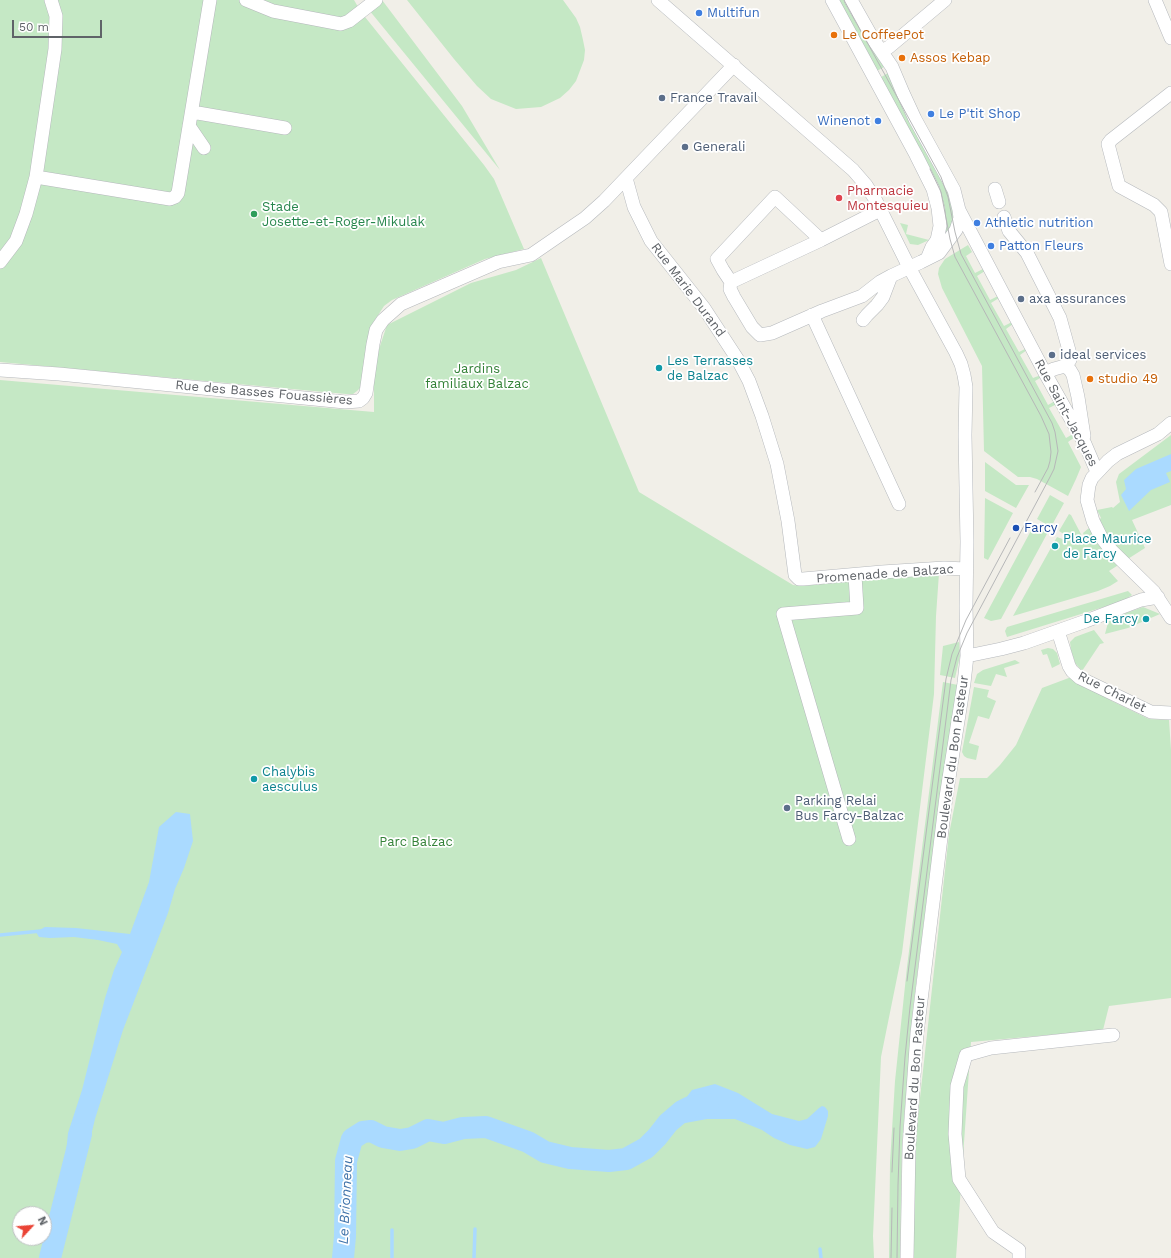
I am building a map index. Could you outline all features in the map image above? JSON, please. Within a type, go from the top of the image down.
[{"type":"street","points":[[0,262],[16,241],[26,214],[36,177],[55,49],[56,16],[51,0]]},
{"type":"street","points":[[36,177],[170,199],[175,197],[178,192],[190,126],[210,0]]},
{"type":"street","points":[[246,0],[273,11],[341,24],[349,21],[376,0]]},
{"type":"street","name":"Boulevard du Bon Pasteur","points":[[658,0],[853,170],[866,185],[909,268],[956,353],[964,376],[966,387],[967,656],[946,797],[918,1026],[913,1077],[909,1147],[907,1258]]},
{"type":"street","points":[[832,0],[933,189],[938,208],[940,226],[937,240],[932,246],[927,259]]},
{"type":"street","points":[[821,240],[775,197],[717,259],[722,270],[731,282],[730,289],[734,297],[752,327],[760,335],[772,333],[812,315],[862,296],[880,282],[939,253],[956,230],[960,218],[954,190],[915,119],[894,71],[851,0]]},
{"type":"street","points":[[882,51],[889,47],[945,0]]},
{"type":"street","points":[[1155,0],[1171,38]]},
{"type":"street","name":"Rue des Basses Fouassières","points":[[0,370],[67,375],[345,402],[359,401],[366,393],[376,330],[383,320],[401,304],[498,262],[531,255],[584,218],[626,178],[734,65]]},
{"type":"street","points":[[1171,93],[1111,140],[1108,144],[1119,186],[1154,206],[1161,212],[1171,264]]},
{"type":"street","points":[[192,112],[285,128]]},
{"type":"street","points":[[190,126],[204,148]]},
{"type":"street","name":"Rue Marie Durand","points":[[626,178],[634,207],[650,241],[685,283],[716,324],[738,360],[749,382],[762,416],[777,464],[788,521],[795,575],[799,579],[804,579]]},
{"type":"street","points":[[995,189],[999,202]]},
{"type":"street","points":[[731,282],[821,240],[880,210]]},
{"type":"street","name":"Rue Saint-Jacques","points":[[959,210],[1045,373],[1085,444],[1097,472],[1089,485],[1087,500],[1090,514],[1097,529],[1112,551],[1158,597],[1171,618]]},
{"type":"street","points":[[1004,217],[1009,231],[1027,253],[1060,318],[1070,354],[1070,360],[1065,366],[1045,373]]},
{"type":"street","points":[[956,230],[967,233],[974,239]]},
{"type":"street","points":[[863,320],[883,297],[892,276]]},
{"type":"street","points":[[812,315],[899,504]]},
{"type":"street","points":[[1065,366],[1073,375],[1085,444]]},
{"type":"street","points":[[1097,472],[1117,454],[1158,434],[1171,423]]},
{"type":"street","name":"Promenade de Balzac","points":[[804,579],[944,568],[966,569]]},
{"type":"street","points":[[849,839],[783,614],[857,608],[854,575]]},
{"type":"street","points":[[967,656],[1001,649],[1058,631],[1141,600],[1158,597]]},
{"type":"street","name":"Rue Charlet","points":[[1058,631],[1069,666],[1080,678],[1151,712],[1171,713]]},
{"type":"street","points":[[1018,1258],[1019,1250],[993,1232],[959,1179],[955,1134],[957,1086],[966,1055],[991,1048],[1113,1035]]},
{"type":"green space","name":"Stade Josette-et-Roger-Mikulak","points":[[0,0],[354,0],[361,12],[494,179],[524,249],[485,259],[392,300],[384,306],[373,323],[360,388],[353,394],[0,362]]},
{"type":"green space","points":[[382,0],[462,106],[500,170],[369,10]]},
{"type":"green space","points":[[407,0],[563,0],[576,18],[580,27],[585,50],[584,60],[576,81],[560,98],[541,107],[516,109],[491,99],[477,86],[454,59]]},
{"type":"green space","points":[[835,0],[848,0],[884,67],[875,72]]},
{"type":"green space","points":[[888,73],[945,177],[954,212],[951,227],[946,235],[941,205],[878,79]]},
{"type":"green space","points":[[900,223],[908,225],[906,234],[929,240],[918,245],[910,244]]},
{"type":"green space","points":[[968,245],[972,252],[966,256],[975,273],[983,269],[985,271],[977,276],[990,300],[998,296],[999,298],[991,303],[1004,326],[1012,322],[1013,324],[1006,329],[1019,352],[1027,348],[1027,350],[1020,355],[1033,378],[1041,375],[1042,377],[1035,381],[1048,405],[1055,401],[1057,404],[1049,408],[1066,438],[1073,434],[1075,437],[1068,442],[1081,467],[1068,496],[1037,479],[1030,477],[1018,477],[984,451],[982,366],[942,288],[938,274],[939,268],[945,259]]},
{"type":"green space","name":"Parc Balzac","points":[[541,258],[639,492],[793,585],[802,586],[939,573],[936,616],[934,694],[902,953],[881,1057],[873,1236],[874,1258],[0,1258],[0,380],[374,412],[374,364],[387,325],[471,283],[516,270]]},
{"type":"green space","points":[[1171,435],[1171,505],[1132,520],[1145,548],[1109,571],[1118,581],[1098,591],[1013,616],[1057,537],[1065,540],[1067,536],[1059,531],[1069,514],[1087,542],[1083,533],[1101,518],[1097,510],[1113,508],[1120,502],[1116,482],[1119,474]]},
{"type":"green space","points":[[985,462],[1016,485],[1029,485],[1016,508],[985,491]]},
{"type":"green space","points":[[1050,495],[1064,503],[1051,527],[1037,519]]},
{"type":"green space","points":[[985,498],[1013,513],[988,560],[984,558]]},
{"type":"green space","points":[[1034,525],[1048,532],[1001,619],[991,621],[984,618]]},
{"type":"green space","points":[[1128,591],[1132,595],[1123,601],[1007,637],[1005,631],[1007,627]]},
{"type":"green space","points":[[1143,607],[1160,614],[1128,628],[1105,634],[1109,619]]},
{"type":"green space","points":[[1094,630],[1104,643],[1100,644],[1082,671],[1075,663],[1070,642],[1075,637]]},
{"type":"green space","points":[[959,642],[960,656],[955,678],[940,675],[943,646]]},
{"type":"green space","points":[[1048,648],[1053,649],[1057,653],[1060,664],[1052,668],[1047,654],[1043,655],[1041,650]]},
{"type":"green space","points":[[1015,660],[1020,663],[1004,668],[1007,677],[996,674],[991,686],[974,683],[977,674],[983,670]]},
{"type":"green space","points":[[1074,676],[1112,701],[1149,719],[1169,720],[1171,750],[1171,998],[1109,1006],[1103,1030],[971,1042],[956,1258],[911,1258],[916,1137],[919,1107],[949,834],[960,778],[987,778],[1016,745],[1042,688]]},
{"type":"green space","points":[[943,682],[958,685],[940,796],[913,1008],[902,1144],[900,1258],[889,1258],[890,1163],[895,1081],[907,967]]},
{"type":"green space","points":[[974,687],[989,690],[987,697],[996,701],[989,719],[978,716],[969,743],[979,746],[976,760],[967,758],[962,752]]},
{"type":"water","points":[[1171,454],[1171,471],[1166,473],[1170,482],[1151,490],[1129,511],[1121,495],[1126,489],[1124,480],[1136,469]]},
{"type":"water","points":[[176,812],[190,814],[193,841],[175,889],[168,913],[123,1030],[95,1119],[84,1165],[74,1162],[66,1153],[68,1133],[82,1090],[105,998],[114,970],[122,952],[117,944],[74,937],[39,937],[36,932],[45,927],[76,928],[130,934],[149,882],[159,827]]},
{"type":"water","points":[[715,1084],[738,1093],[772,1114],[799,1121],[807,1119],[822,1106],[825,1107],[828,1111],[828,1116],[821,1139],[815,1147],[807,1149],[790,1145],[774,1138],[762,1130],[735,1119],[707,1119],[680,1124],[679,1118],[682,1103],[692,1090]]},
{"type":"waterway","points":[[0,935],[41,931]]},
{"type":"waterway","name":"Le Brionneau","points":[[343,1258],[345,1236],[346,1161],[352,1139],[363,1132],[371,1131],[383,1137],[400,1140],[412,1138],[428,1130],[444,1133],[463,1128],[486,1127],[528,1142],[545,1152],[570,1158],[609,1161],[626,1159],[646,1148],[668,1123],[682,1111],[690,1107],[708,1104]]},
{"type":"waterway","points":[[50,1258],[81,1134]]},
{"type":"waterway","points":[[474,1258],[475,1229]]},
{"type":"waterway","points":[[392,1230],[392,1258]]},
{"type":"waterway","points":[[820,1249],[821,1258]]},
{"type":"tram line","points":[[844,0],[941,177],[948,197],[961,254],[1052,423],[1058,451],[1054,469],[967,633],[957,657],[951,680],[905,1057],[900,1127],[897,1258]]},
{"type":"tram line","points":[[930,169],[941,192],[955,257],[1041,416],[1049,434],[1051,452],[1050,461],[1048,468],[1035,492]]},
{"type":"tram line","points":[[907,981],[946,679],[952,654],[966,620],[1010,538]]},
{"type":"tram line","points":[[892,1172],[894,1128]]},
{"type":"tram line","points":[[891,1258],[892,1208]]},
{"type":"place","name":"Multifun","points":[[699,13]]},
{"type":"place","name":"Le CoffeePot","points":[[834,35]]},
{"type":"place","name":"Assos Kebap","points":[[902,58]]},
{"type":"place","name":"France Travail","points":[[662,98]]},
{"type":"place","name":"Le P'tit Shop","points":[[931,114]]},
{"type":"place","name":"Winenot","points":[[878,121]]},
{"type":"place","name":"Generali","points":[[685,147]]},
{"type":"place","name":"Pharmacie Montesquieu","points":[[839,198]]},
{"type":"place","name":"Stade Josette-et-Roger-Mikulak","points":[[254,214]]},
{"type":"place","name":"Athletic nutrition","points":[[977,223]]},
{"type":"place","name":"Patton Fleurs","points":[[991,246]]},
{"type":"place","name":"axa assurances","points":[[1021,299]]},
{"type":"place","name":"ideal services","points":[[1052,355]]},
{"type":"place","name":"Les Terrasses de Balzac","points":[[659,368]]},
{"type":"place","name":"studio 49","points":[[1090,379]]},
{"type":"place","name":"Farcy","points":[[1016,528]]},
{"type":"place","name":"Place Maurice de Farcy","points":[[1055,546]]},
{"type":"place","name":"De Farcy","points":[[1146,619]]},
{"type":"place","name":"Chalybis aesculus","points":[[254,779]]},
{"type":"place","name":"Parking Relai Bus Farcy-Balzac","points":[[787,808]]},
{"type":"park label","name":"Jardins familiaux Balzac","points":[[477,376]]}]
